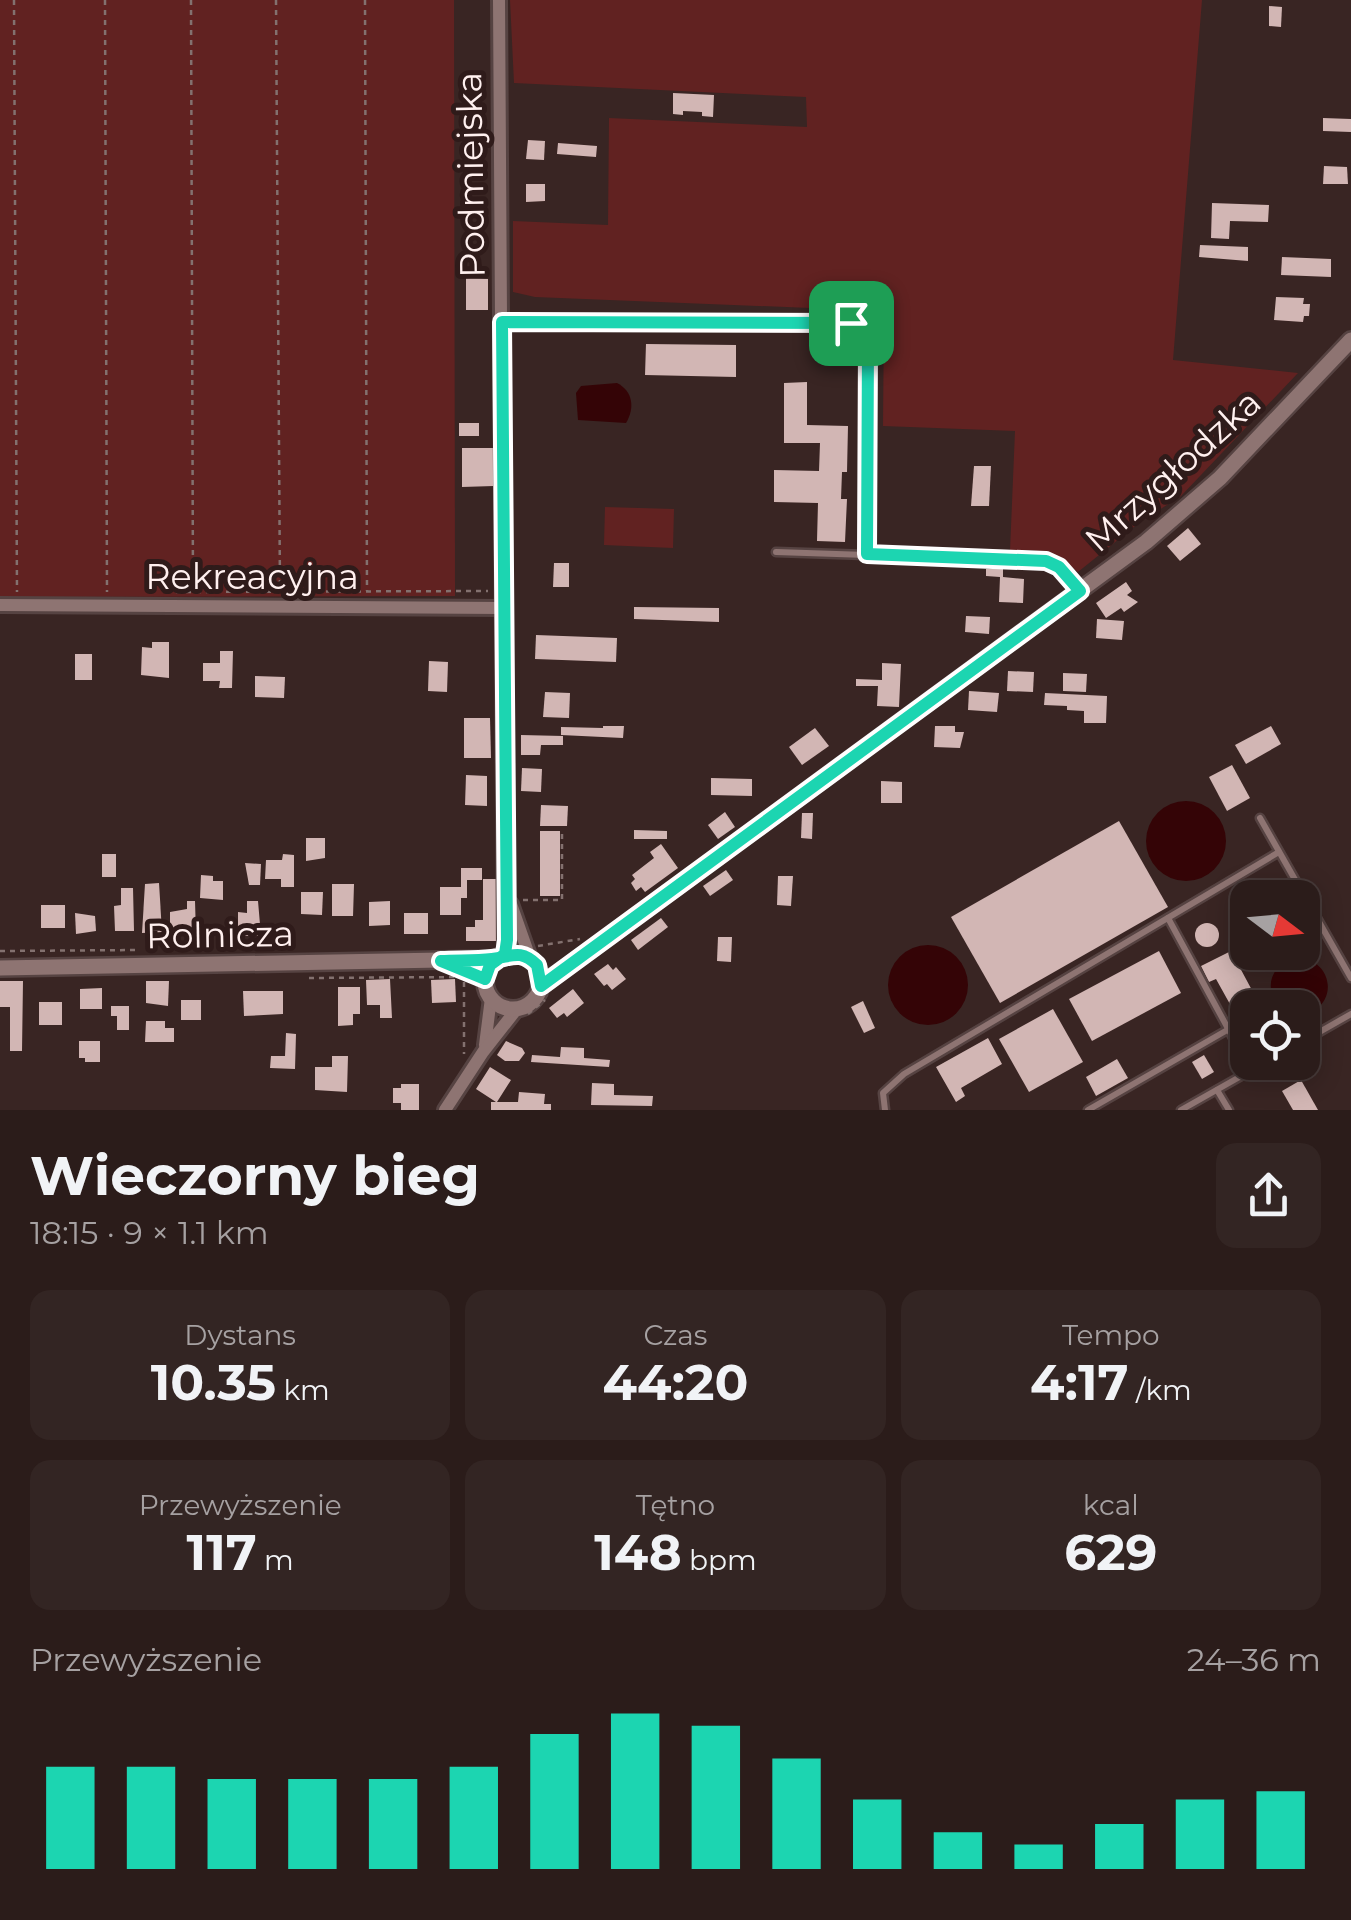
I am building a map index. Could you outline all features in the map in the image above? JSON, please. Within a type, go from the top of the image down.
[{"type":"street","name":"Podmiejska","points":[[499,0],[504,608],[512,895],[500,957]]},
{"type":"street","name":"Mrzygłodzka","points":[[541,986],[1080,591],[1201,496],[1351,340]]},
{"type":"street","name":"Rekreacyjna","points":[[0,606],[504,608]]},
{"type":"street","name":"Podmiejska","points":[[512,895],[532,960]]},
{"type":"street","name":"Mrzygłodzka","points":[[532,960],[588,951]]},
{"type":"street","points":[[445,1110],[483,1052],[516,1010],[533,1002],[541,986],[541,974],[532,960],[522,954],[500,957],[485,979],[490,1023],[483,1052]]},
{"type":"street","name":"Rolnicza","points":[[0,968],[500,957]]},
{"type":"street","name":"Rolnicza","points":[[441,961],[485,979]]},
{"type":"street","points":[[490,998],[506,1009],[516,1010]]},
{"type":"lane","points":[[502,322],[859,324],[867,334],[868,344],[867,554]]},
{"type":"lane","points":[[776,552],[1046,561],[1059,567],[1080,591]]},
{"type":"lane","points":[[1260,818],[1351,978]]},
{"type":"lane","points":[[886,1110],[883,1093],[904,1074],[1279,852]]},
{"type":"lane","points":[[1168,918],[1230,1032]]},
{"type":"lane","points":[[1320,1032],[1351,1014]]},
{"type":"lane","points":[[1088,1110],[1228,1029]]},
{"type":"lane","points":[[1181,1110],[1234,1080]]},
{"type":"lane","points":[[1216,1090],[1229,1110]]},
{"type":"path","points":[[14,0],[17,592]]},
{"type":"path","points":[[105,0],[107,592]]},
{"type":"path","points":[[191,0],[193,592]]},
{"type":"path","points":[[276,0],[280,592]]},
{"type":"path","points":[[365,0],[367,591]]},
{"type":"path","points":[[176,592],[504,591]]},
{"type":"path","points":[[512,895],[562,900],[562,831]]},
{"type":"path","points":[[464,977],[464,1059]]},
{"type":"shaded area","points":[[0,0],[454,0],[455,596],[0,597]]},
{"type":"shaded area","points":[[510,0],[1202,0],[1173,360],[1298,373],[1181,496],[1140,522],[1078,572],[1047,553],[1010,551],[1015,431],[883,426],[884,311],[535,297],[513,292],[513,221],[608,225],[609,118],[807,127],[806,97],[514,83]]},
{"type":"shaded area","points":[[617,383],[631,400],[626,423],[578,420],[576,393],[581,386]]},
{"type":"shaded area","points":[[605,507],[674,509],[673,548],[604,545]]},
{"type":"shaded area","points":[[1186,801],[1201,804],[1214,813],[1223,826],[1223,856],[1214,869],[1201,878],[1186,881],[1171,878],[1158,869],[1149,856],[1146,841],[1149,826],[1158,813],[1171,804]]},
{"type":"shaded area","points":[[928,945],[943,948],[956,957],[965,970],[965,1000],[956,1013],[943,1022],[928,1025],[913,1022],[900,1013],[891,1000],[888,985],[891,970],[900,957],[913,948]]},
{"type":"shaded area","points":[[1320,968],[1328,983],[1323,1002],[1320,1005],[1320,990],[1271,990],[1275,971]]},
{"type":"building","points":[[1269,6],[1282,7],[1281,27],[1269,26]]},
{"type":"building","points":[[673,93],[714,95],[713,117],[702,116],[702,112],[673,114]]},
{"type":"building","points":[[1323,118],[1351,119],[1351,132],[1323,131]]},
{"type":"building","points":[[528,140],[545,141],[544,160],[526,159]]},
{"type":"building","points":[[558,143],[597,146],[596,157],[557,154]]},
{"type":"building","points":[[1324,166],[1347,167],[1348,184],[1323,184]]},
{"type":"building","points":[[526,184],[545,184],[545,201],[526,202]]},
{"type":"building","points":[[1212,203],[1269,205],[1268,222],[1230,221],[1229,239],[1211,238]]},
{"type":"building","points":[[1200,245],[1248,247],[1248,261],[1199,257]]},
{"type":"building","points":[[1282,257],[1331,259],[1331,277],[1281,275]]},
{"type":"building","points":[[466,278],[488,279],[488,310],[466,310]]},
{"type":"building","points":[[1276,297],[1304,298],[1303,304],[1310,304],[1309,316],[1304,316],[1303,322],[1274,320]]},
{"type":"building","points":[[646,344],[736,345],[736,377],[645,375]]},
{"type":"building","points":[[807,382],[807,425],[848,426],[847,472],[842,472],[841,499],[847,499],[845,542],[817,541],[818,503],[774,502],[774,470],[819,471],[820,443],[784,443],[784,383]]},
{"type":"building","points":[[459,423],[479,423],[479,436],[459,436]]},
{"type":"building","points":[[462,448],[494,448],[494,486],[462,487]]},
{"type":"building","points":[[974,466],[991,466],[989,506],[971,506]]},
{"type":"building","points":[[1188,528],[1201,544],[1180,561],[1167,546]]},
{"type":"building","points":[[554,563],[569,563],[569,587],[553,587]]},
{"type":"building","points":[[986,569],[1003,569],[1003,577],[1024,579],[1023,603],[999,602],[1000,577],[986,576]]},
{"type":"building","points":[[1126,582],[1132,591],[1127,595],[1138,602],[1106,618],[1096,603]]},
{"type":"building","points":[[634,607],[719,608],[719,622],[634,619]]},
{"type":"building","points":[[966,616],[990,617],[989,634],[965,632]]},
{"type":"building","points":[[1097,619],[1124,621],[1122,640],[1096,638]]},
{"type":"building","points":[[536,635],[617,638],[616,662],[535,659]]},
{"type":"building","points":[[152,642],[169,642],[169,678],[141,675],[142,647],[152,648]]},
{"type":"building","points":[[220,651],[233,651],[232,688],[219,688],[220,681],[203,681],[203,663],[220,663]]},
{"type":"building","points":[[75,654],[92,654],[92,680],[75,680]]},
{"type":"building","points":[[429,661],[448,662],[447,692],[428,691]]},
{"type":"building","points":[[882,663],[901,664],[899,707],[877,706],[878,686],[856,686],[856,679],[882,680]]},
{"type":"building","points":[[1008,671],[1034,672],[1033,692],[1007,691]]},
{"type":"building","points":[[1063,673],[1087,674],[1086,692],[1063,691]]},
{"type":"building","points":[[255,676],[285,677],[284,698],[255,697]]},
{"type":"building","points":[[969,691],[999,693],[997,712],[968,710]]},
{"type":"building","points":[[545,692],[570,693],[569,718],[543,717]]},
{"type":"building","points":[[1045,693],[1107,696],[1106,723],[1084,723],[1084,711],[1044,705]]},
{"type":"building","points":[[464,718],[490,718],[491,758],[464,758]]},
{"type":"building","points":[[624,726],[623,738],[561,735],[561,727]]},
{"type":"building","points":[[935,726],[955,726],[955,732],[964,732],[960,748],[934,747]]},
{"type":"building","points":[[1271,726],[1281,744],[1246,764],[1235,745]]},
{"type":"building","points":[[815,728],[829,746],[802,765],[789,747]]},
{"type":"building","points":[[521,735],[563,736],[563,745],[541,745],[540,755],[521,755]]},
{"type":"building","points":[[1232,765],[1250,798],[1227,811],[1209,777]]},
{"type":"building","points":[[522,768],[542,769],[541,792],[521,791]]},
{"type":"building","points":[[466,775],[487,776],[487,806],[465,805]]},
{"type":"building","points":[[711,778],[752,779],[752,796],[711,795]]},
{"type":"building","points":[[881,781],[902,782],[902,803],[881,803]]},
{"type":"building","points":[[541,805],[568,806],[567,826],[540,826]]},
{"type":"building","points":[[725,812],[735,827],[718,839],[708,825]]},
{"type":"building","points":[[802,813],[813,813],[812,839],[801,838]]},
{"type":"building","points":[[1119,821],[1168,907],[1000,1003],[951,917]]},
{"type":"building","points":[[634,830],[667,831],[667,839],[634,839]]},
{"type":"building","points":[[540,831],[560,831],[560,896],[540,896]]},
{"type":"building","points":[[306,838],[325,838],[325,858],[306,861]]},
{"type":"building","points":[[661,844],[678,868],[645,892],[641,887],[636,891],[632,875],[654,858],[650,852]]},
{"type":"building","points":[[102,854],[116,854],[116,877],[102,877]]},
{"type":"building","points":[[283,854],[294,855],[294,887],[281,887],[281,879],[265,879],[266,860],[282,860]]},
{"type":"building","points":[[245,863],[261,864],[260,885],[249,885]]},
{"type":"building","points":[[461,868],[482,868],[482,880],[467,880],[467,898],[461,898],[461,915],[440,915],[440,887],[461,887]]},
{"type":"building","points":[[726,870],[733,880],[710,896],[703,886]]},
{"type":"building","points":[[201,875],[223,881],[223,900],[200,898]]},
{"type":"building","points":[[778,876],[793,876],[791,906],[777,905]]},
{"type":"building","points":[[483,879],[496,879],[497,941],[466,941],[466,927],[475,927],[475,920],[483,920]]},
{"type":"building","points":[[159,883],[162,932],[142,933],[145,884]]},
{"type":"building","points":[[332,884],[354,884],[353,916],[332,916]]},
{"type":"building","points":[[121,888],[133,888],[134,931],[115,931],[114,906],[121,905]]},
{"type":"building","points":[[301,892],[323,892],[322,915],[301,914]]},
{"type":"building","points":[[187,901],[195,901],[196,934],[170,935],[170,912],[187,909]]},
{"type":"building","points":[[247,901],[258,901],[261,936],[238,936],[238,912],[247,913]]},
{"type":"building","points":[[390,901],[390,925],[369,926],[369,902]]},
{"type":"building","points":[[41,905],[65,905],[65,928],[41,928]]},
{"type":"building","points":[[75,913],[95,916],[96,931],[76,934]]},
{"type":"building","points":[[404,913],[428,913],[428,934],[404,934]]},
{"type":"building","points":[[661,918],[668,927],[638,950],[631,940]]},
{"type":"building","points":[[1207,923],[1216,926],[1216,944],[1207,947],[1198,944],[1195,935],[1198,926]]},
{"type":"building","points":[[718,937],[732,937],[731,962],[717,961]]},
{"type":"building","points":[[1159,951],[1181,993],[1092,1041],[1069,999]]},
{"type":"building","points":[[1230,952],[1230,970],[1241,970],[1252,990],[1230,990],[1230,1004],[1216,979],[1209,982],[1201,966]]},
{"type":"building","points":[[608,964],[626,979],[612,990],[594,974]]},
{"type":"building","points":[[390,979],[392,1018],[380,1018],[380,1005],[367,1005],[366,980]]},
{"type":"building","points":[[455,979],[456,1002],[432,1003],[431,980]]},
{"type":"building","points":[[0,981],[23,981],[22,1051],[10,1051],[10,1007],[0,1007]]},
{"type":"building","points":[[146,981],[169,981],[168,1006],[146,1003]]},
{"type":"building","points":[[338,987],[360,987],[360,1014],[353,1014],[353,1025],[338,1026]]},
{"type":"building","points":[[102,988],[102,1009],[80,1009],[80,989]]},
{"type":"building","points":[[573,989],[584,1003],[567,1017],[564,1013],[557,1018],[549,1008]]},
{"type":"building","points":[[243,991],[283,991],[283,1014],[244,1016]]},
{"type":"building","points":[[181,1000],[201,1000],[201,1020],[181,1020]]},
{"type":"building","points":[[863,1001],[875,1028],[864,1033],[851,1007]]},
{"type":"building","points":[[39,1002],[62,1002],[62,1025],[39,1025]]},
{"type":"building","points":[[111,1006],[129,1006],[129,1030],[117,1030],[117,1016],[111,1016]]},
{"type":"building","points":[[1053,1009],[1083,1062],[1029,1092],[999,1039]]},
{"type":"building","points":[[146,1021],[165,1021],[165,1028],[174,1028],[174,1042],[145,1042]]},
{"type":"building","points":[[286,1033],[296,1034],[295,1069],[270,1068],[271,1056],[285,1056]]},
{"type":"building","points":[[988,1038],[1002,1064],[961,1088],[965,1096],[956,1102],[936,1067]]},
{"type":"building","points":[[79,1041],[100,1041],[100,1062],[79,1058]]},
{"type":"building","points":[[506,1041],[522,1048],[525,1053],[519,1061],[505,1061],[497,1055]]},
{"type":"building","points":[[561,1047],[584,1048],[584,1058],[610,1060],[609,1067],[531,1062],[532,1055],[560,1057]]},
{"type":"building","points":[[1204,1055],[1214,1072],[1202,1079],[1192,1062]]},
{"type":"building","points":[[332,1056],[348,1056],[347,1092],[315,1090],[315,1067],[332,1067]]},
{"type":"building","points":[[1117,1059],[1128,1078],[1096,1096],[1086,1077]]},
{"type":"building","points":[[490,1067],[511,1080],[497,1102],[518,1102],[519,1092],[545,1094],[544,1104],[551,1104],[551,1110],[491,1110],[491,1102],[496,1102],[476,1089]]},
{"type":"building","points":[[1301,1080],[1318,1110],[1293,1110],[1282,1091]]},
{"type":"building","points":[[592,1083],[614,1084],[614,1095],[653,1096],[652,1106],[591,1105]]},
{"type":"building","points":[[401,1084],[419,1084],[419,1110],[401,1110],[401,1103],[393,1103],[393,1088],[401,1088]]},
{"type":"route","points":[[851,323],[502,322],[507,940],[505,954],[490,965],[485,979],[441,961],[495,959],[505,954],[522,954],[537,965],[541,986],[1080,591],[1059,567],[1046,561],[867,554],[868,344],[864,328],[851,323]]}]
